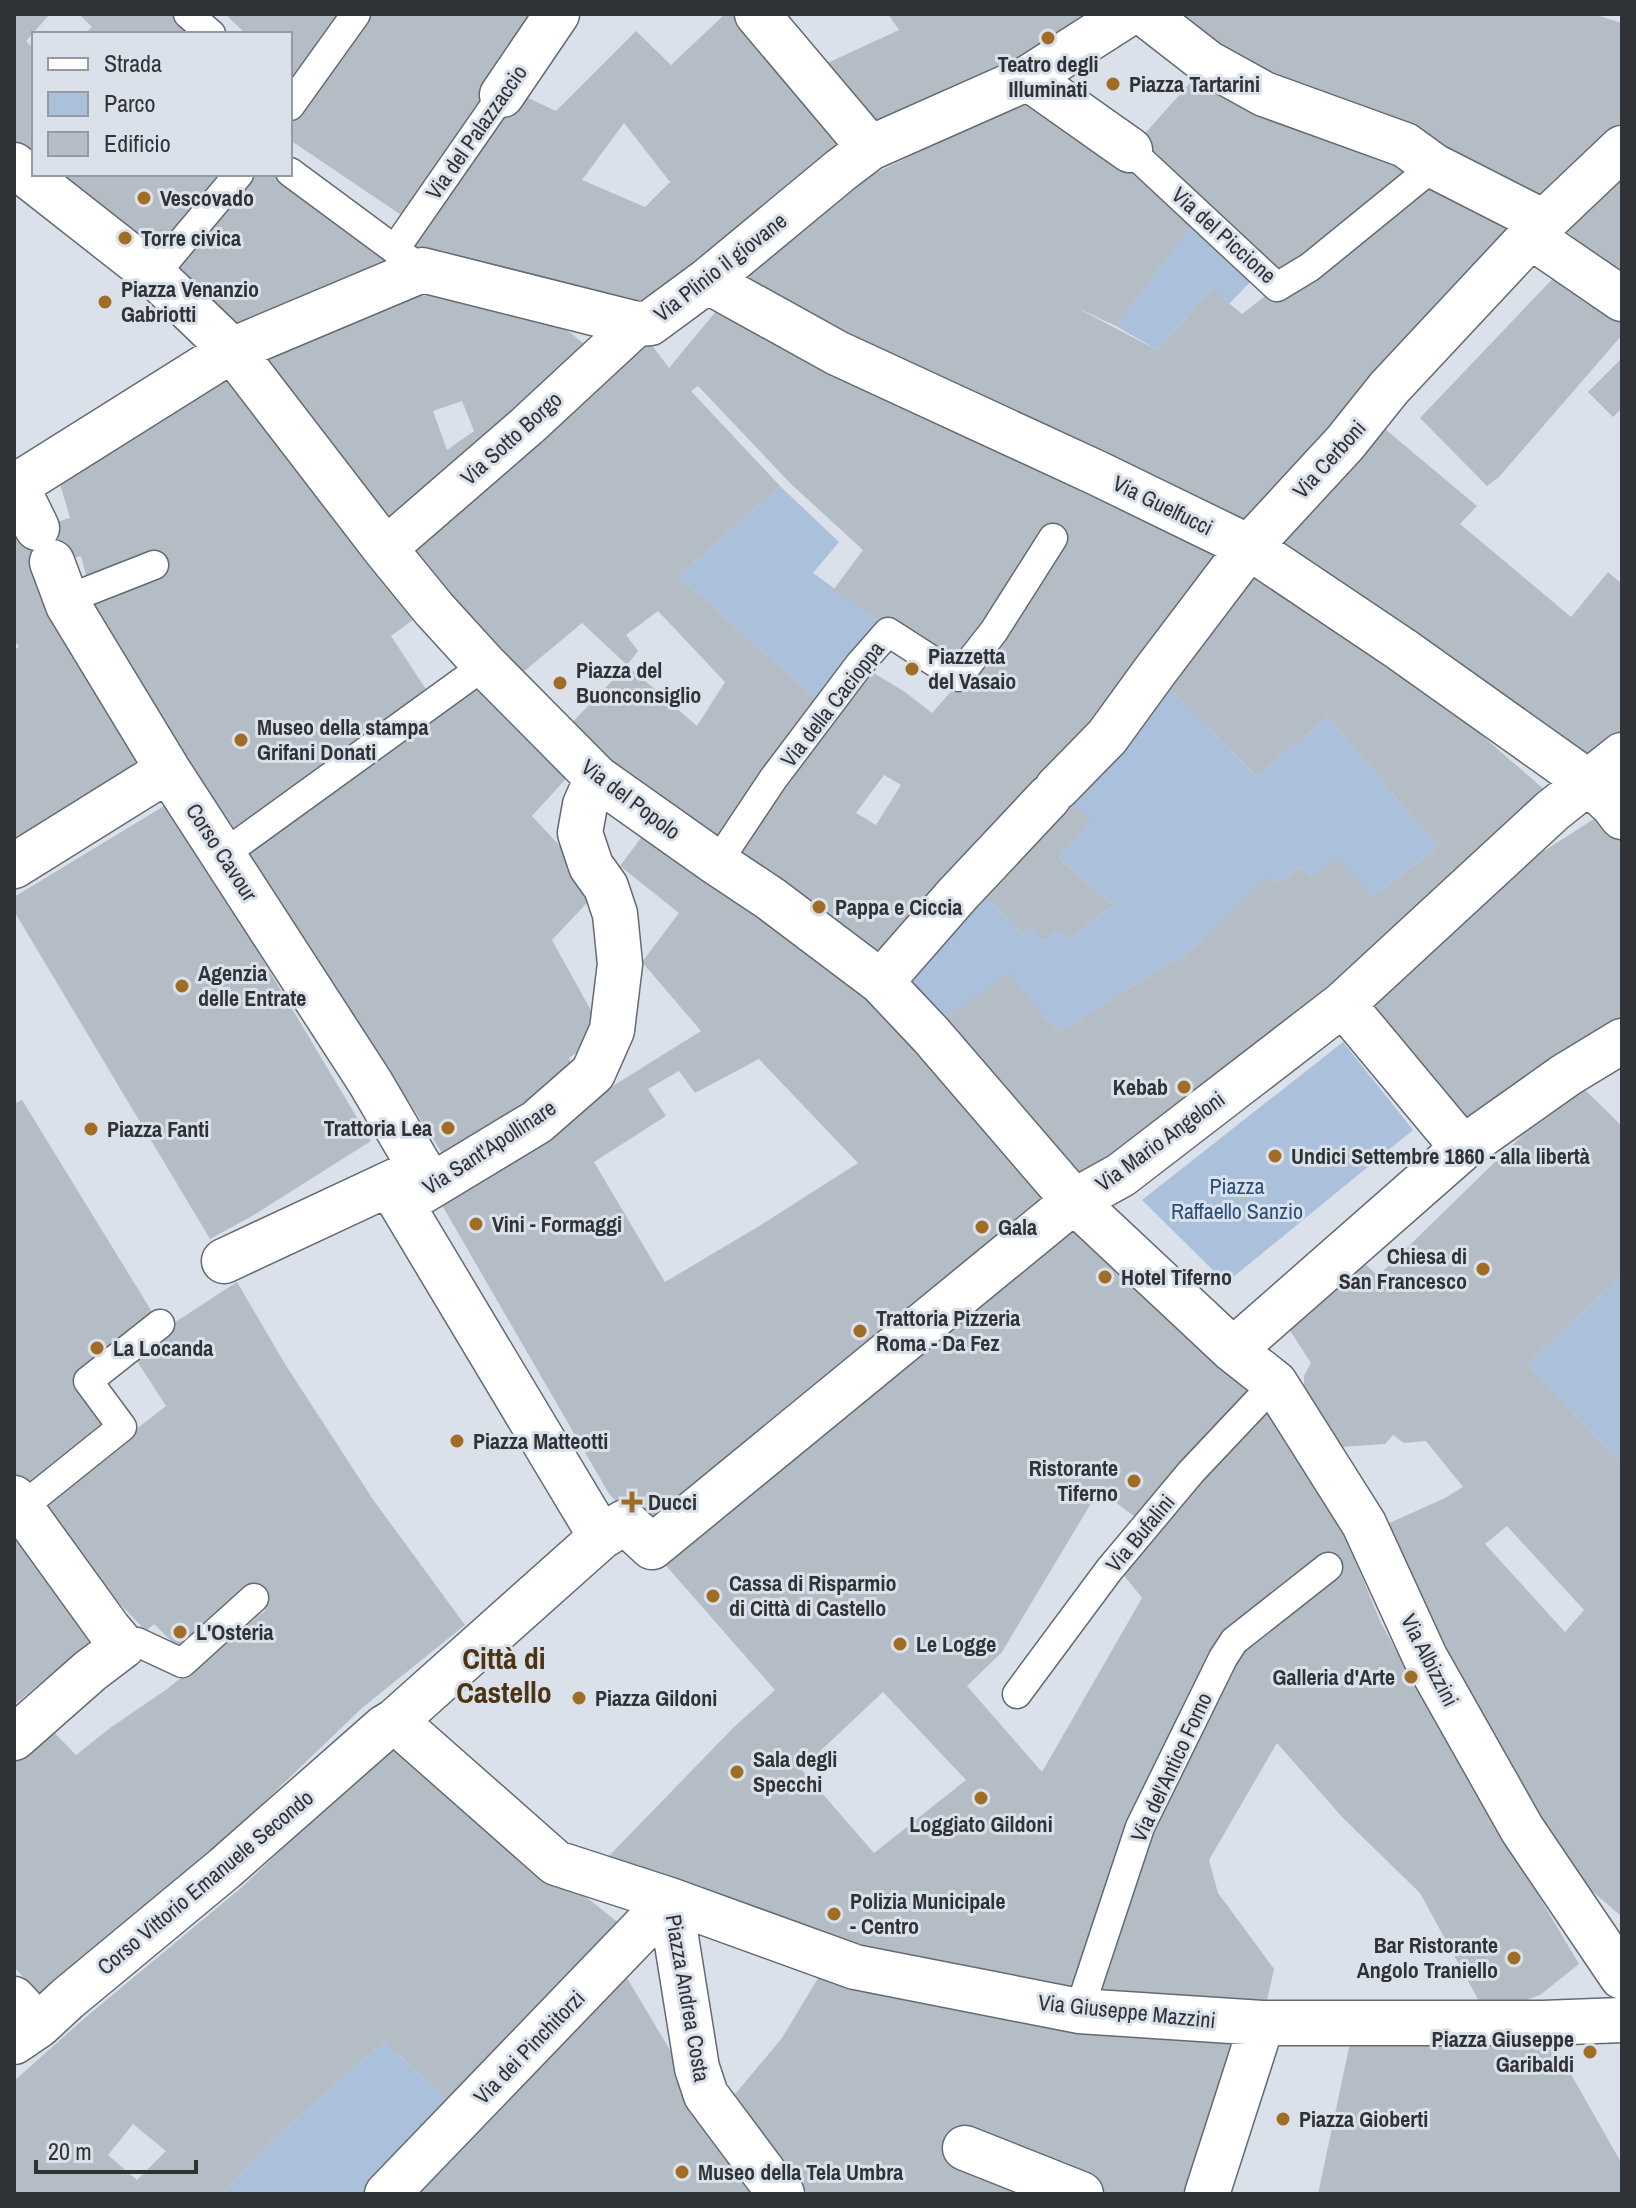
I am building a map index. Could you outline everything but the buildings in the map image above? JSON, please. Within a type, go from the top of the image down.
[{"type":"street","name":"Via del Palazzaccio","points":[[502,95],[557,14]]},
{"type":"street","points":[[757,14],[870,148]]},
{"type":"street","name":"Via Plinio il giovane","points":[[408,260],[637,324],[650,323],[707,281],[870,148],[1028,78],[1128,14]]},
{"type":"street","points":[[1145,14],[1208,63],[1264,94],[1405,145],[1537,229],[1622,299]]},
{"type":"street","points":[[1028,78],[1130,150]]},
{"type":"street","name":"Via Cerboni","points":[[881,982],[957,895],[1107,737],[1249,547],[1345,443],[1389,388],[1537,229],[1622,148]]},
{"type":"street","points":[[14,165],[154,275],[232,350]]},
{"type":"street","points":[[16,483],[232,350],[408,260]]},
{"type":"street","name":"Via Guelfucci","points":[[707,281],[837,353],[1249,547],[1401,649],[1588,782],[1622,817]]},
{"type":"street","name":"Via Sotto Borgo","points":[[385,549],[527,426],[637,324]]},
{"type":"street","name":"Via del Popolo","points":[[232,350],[385,549],[485,665],[597,778],[771,899],[881,982],[931,1035],[1074,1201]]},
{"type":"street","name":"Corso Cavour","points":[[16,483],[55,581],[168,770],[421,1169],[396,1194]]},
{"type":"street","name":"Via Mario Angeloni","points":[[601,1537],[625,1522],[652,1547],[1074,1201],[1121,1175],[1343,1004],[1522,838],[1622,755]]},
{"type":"street","points":[[14,866],[168,770]]},
{"type":"street","name":"Via Sant'Apollinare","points":[[396,1194],[537,1122],[593,1073],[612,1030],[620,964],[615,914],[606,887],[591,866],[580,833],[585,805],[597,778]]},
{"type":"street","points":[[1343,1004],[1463,1148]]},
{"type":"street","points":[[1074,1201],[1233,1350],[1463,1148],[1566,1075],[1622,1041]]},
{"type":"street","points":[[224,1261],[396,1194],[601,1537]]},
{"type":"street","name":"Via Albizzini","points":[[1233,1350],[1275,1383],[1364,1524],[1425,1657],[1522,1829],[1622,1977]]},
{"type":"street","points":[[14,1738],[123,1646],[18,1503]]},
{"type":"street","name":"Corso Vittorio Emanuele Secondo","points":[[22,2022],[67,1999],[225,1868],[601,1537]]},
{"type":"street","name":"Via Giuseppe Mazzini","points":[[395,1721],[556,1863],[670,1900],[855,1967],[1079,2011],[1262,2023],[1622,2020]]},
{"type":"street","name":"Piazza Andrea Costa","points":[[670,1900],[697,2068],[706,2095],[782,2194]]},
{"type":"street","name":"Via dei Pinchitorzi","points":[[387,2194],[670,1900]]},
{"type":"street","points":[[1207,2194],[1262,2023]]},
{"type":"street","points":[[965,2148],[1078,2194]]},
{"type":"lane","points":[[188,14],[209,32]]},
{"type":"lane","points":[[292,103],[356,14]]},
{"type":"lane","name":"Via del Palazzaccio","points":[[408,260],[502,95]]},
{"type":"lane","name":"Via del Piccione","points":[[1130,150],[1277,287],[1310,267],[1434,166]]},
{"type":"lane","points":[[292,173],[408,260]]},
{"type":"lane","points":[[154,275],[237,176]]},
{"type":"lane","name":"Via della Cacioppa","points":[[717,863],[773,779],[859,665],[888,632],[958,677],[994,631],[1053,538]]},
{"type":"lane","points":[[55,581],[154,565]]},
{"type":"lane","points":[[224,854],[485,665]]},
{"type":"lane","points":[[18,1503],[122,1427],[88,1381],[160,1324]]},
{"type":"lane","name":"Via Bufalini","points":[[1017,1694],[1109,1570],[1191,1472],[1275,1383]]},
{"type":"lane","name":"Via del'Antico Forno","points":[[1079,2011],[1140,1827],[1223,1658],[1234,1641],[1328,1567]]},
{"type":"lane","points":[[123,1646],[137,1642],[182,1663],[254,1598]]},
{"type":"green space","points":[[1194,222],[1254,278],[1229,304],[1211,290],[1157,350],[1116,326]]},
{"type":"green space","points":[[780,486],[839,542],[813,573],[885,625],[821,703],[678,576]]},
{"type":"green space","points":[[1164,683],[1256,776],[1328,717],[1439,846],[1373,897],[1337,859],[1310,877],[1301,867],[1275,883],[1267,876],[1190,951],[1060,1031],[1043,1016],[938,1024],[894,978],[975,885],[1022,934],[1032,927],[1043,942],[1057,930],[1070,939],[1113,905],[1058,858],[1090,821],[1063,794]]},
{"type":"green space","name":"Piazza Raffaello Sanzio","points":[[1343,1042],[1413,1130],[1226,1283],[1142,1200]]},
{"type":"green space","points":[[1619,1278],[1622,1282],[1622,1464],[1527,1365]]},
{"type":"green space","points":[[384,2041],[458,2111],[377,2194],[222,2194],[272,2141]]},
{"type":"place","name":"Teatro degli Illuminati","points":[[1048,38]]},
{"type":"place","name":"Piazza Tartarini","points":[[1113,84]]},
{"type":"place","name":"Vescovado","points":[[144,198]]},
{"type":"place","name":"Torre civica","points":[[125,238]]},
{"type":"place","name":"Piazza Venanzio Gabriotti","points":[[105,302]]},
{"type":"place","name":"Piazzetta del Vasaio","points":[[912,669]]},
{"type":"place","name":"Piazza del Buonconsiglio","points":[[560,683]]},
{"type":"place","name":"Museo della stampa Grifani Donati","points":[[241,740]]},
{"type":"place","name":"Pappa e Ciccia","points":[[819,907]]},
{"type":"place","name":"Agenzia delle Entrate","points":[[182,986]]},
{"type":"place","name":"Kebab","points":[[1184,1087]]},
{"type":"place","name":"Trattoria Lea","points":[[448,1128]]},
{"type":"place","name":"Piazza Fanti","points":[[91,1129]]},
{"type":"place","name":"Undici Settembre 1860 - alla libertà","points":[[1275,1156]]},
{"type":"place","name":"Vini - Formaggi","points":[[476,1224]]},
{"type":"place","name":"Gala","points":[[982,1227]]},
{"type":"place","name":"Chiesa di San Francesco","points":[[1483,1269]]},
{"type":"place","name":"Hotel Tiferno","points":[[1105,1277]]},
{"type":"place","name":"Trattoria Pizzeria Roma - Da Fez","points":[[860,1331]]},
{"type":"place","name":"La Locanda","points":[[97,1348]]},
{"type":"place","name":"Piazza Matteotti","points":[[457,1441]]},
{"type":"place","name":"Ristorante Tiferno","points":[[1134,1481]]},
{"type":"place","name":"Ducci","points":[[632,1502]]},
{"type":"place","name":"Cassa di Risparmio di Città di Castello","points":[[713,1596]]},
{"type":"place","name":"L'Osteria","points":[[180,1632]]},
{"type":"place","name":"Le Logge","points":[[900,1644]]},
{"type":"place","name":"Galleria d'Arte","points":[[1411,1677]]},
{"type":"place","name":"Piazza Gildoni","points":[[579,1698]]},
{"type":"place","name":"Sala degli Specchi","points":[[737,1772]]},
{"type":"place","name":"Loggiato Gildoni","points":[[981,1798]]},
{"type":"place","name":"Polizia Municipale - Centro","points":[[834,1914]]},
{"type":"place","name":"Bar Ristorante Angolo Traniello","points":[[1514,1958]]},
{"type":"place","name":"Piazza Giuseppe Garibaldi","points":[[1590,2052]]},
{"type":"place","name":"Piazza Gioberti","points":[[1283,2119]]},
{"type":"place","name":"Museo della Tela Umbra","points":[[682,2172]]},
{"type":"district","name":"Città di Castello","points":[[504,1675]]}]
